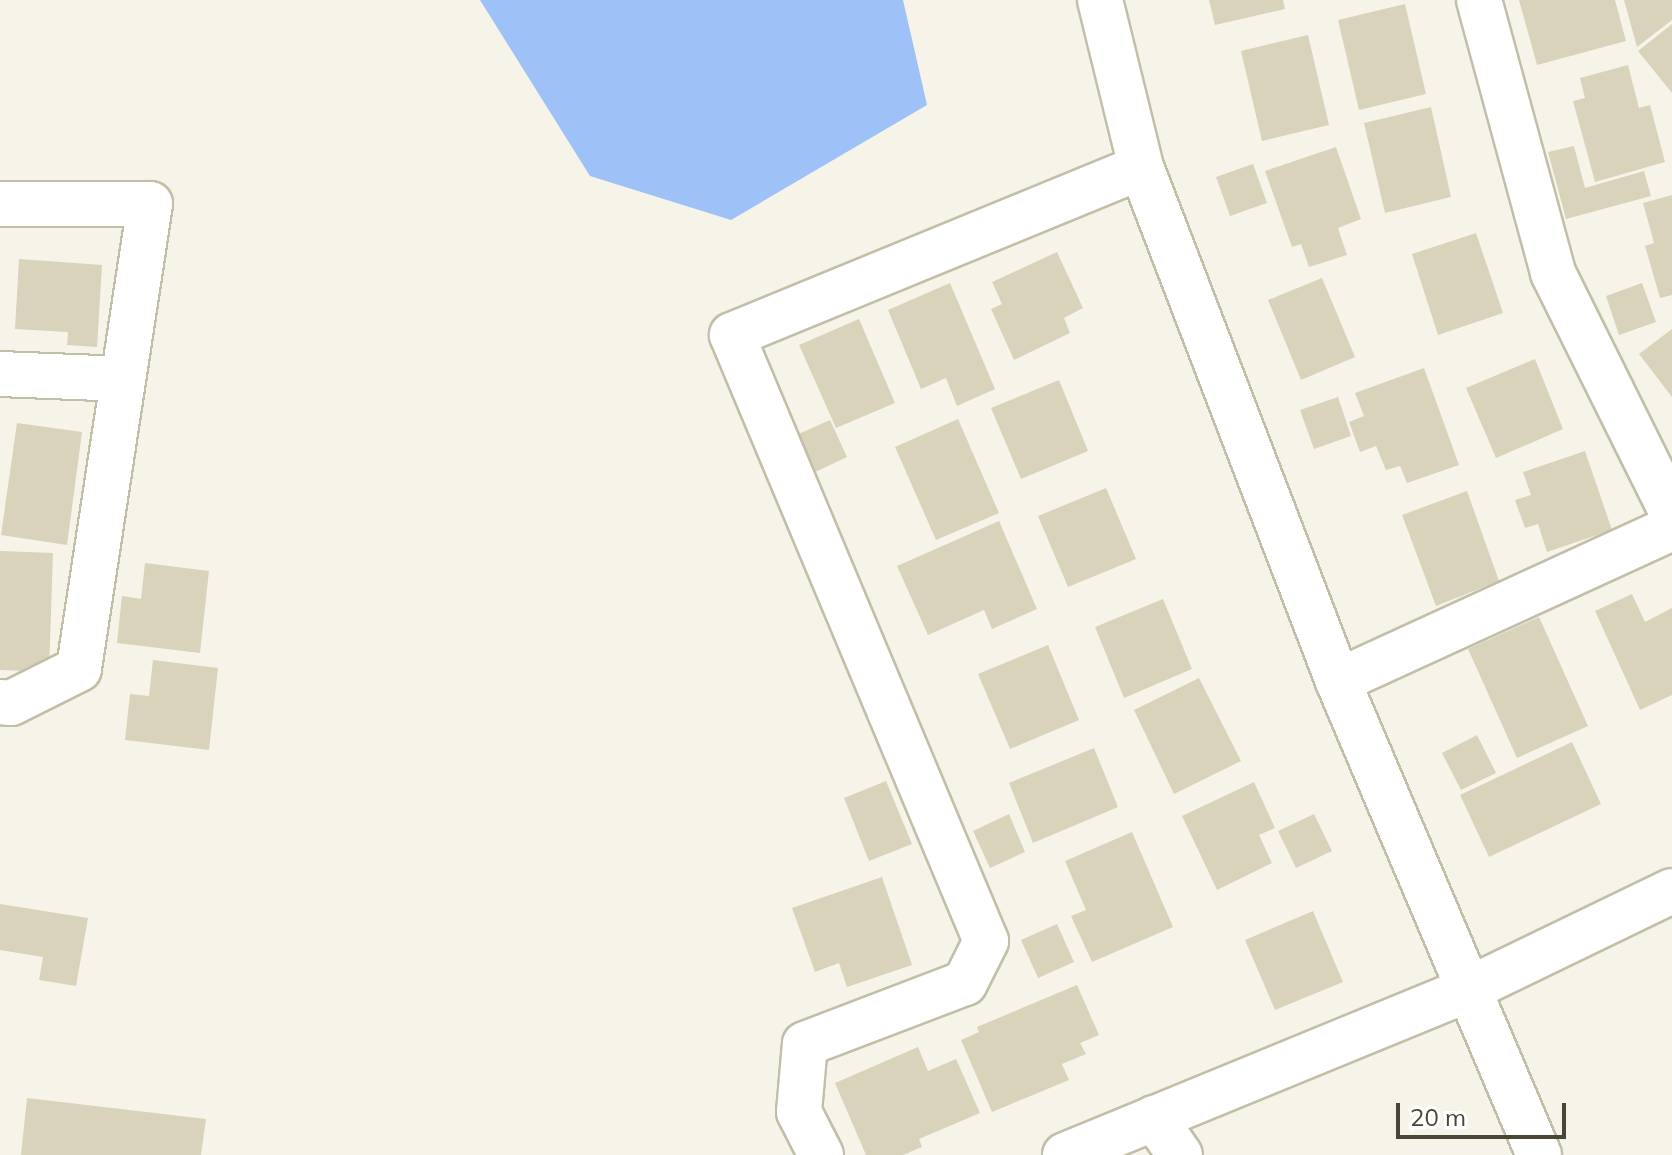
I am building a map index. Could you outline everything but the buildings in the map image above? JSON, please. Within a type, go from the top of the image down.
[{"type":"street","points":[[1100,0],[1141,167],[1338,681],[1539,1155]]},
{"type":"street","points":[[1479,0],[1553,273],[1672,513]]},
{"type":"street","points":[[821,1155],[799,1112],[805,1044],[965,983],[986,941],[732,335],[1141,167]]},
{"type":"street","points":[[0,204],[150,204],[79,669],[11,703],[0,702]]},
{"type":"street","points":[[0,374],[123,379]]},
{"type":"street","points":[[1338,681],[1672,528]]},
{"type":"street","points":[[1065,1155],[1469,989],[1672,891]]},
{"type":"street","points":[[1154,1118],[1180,1155]]},
{"type":"water","points":[[480,0],[903,0],[927,105],[731,220],[590,176]]}]
